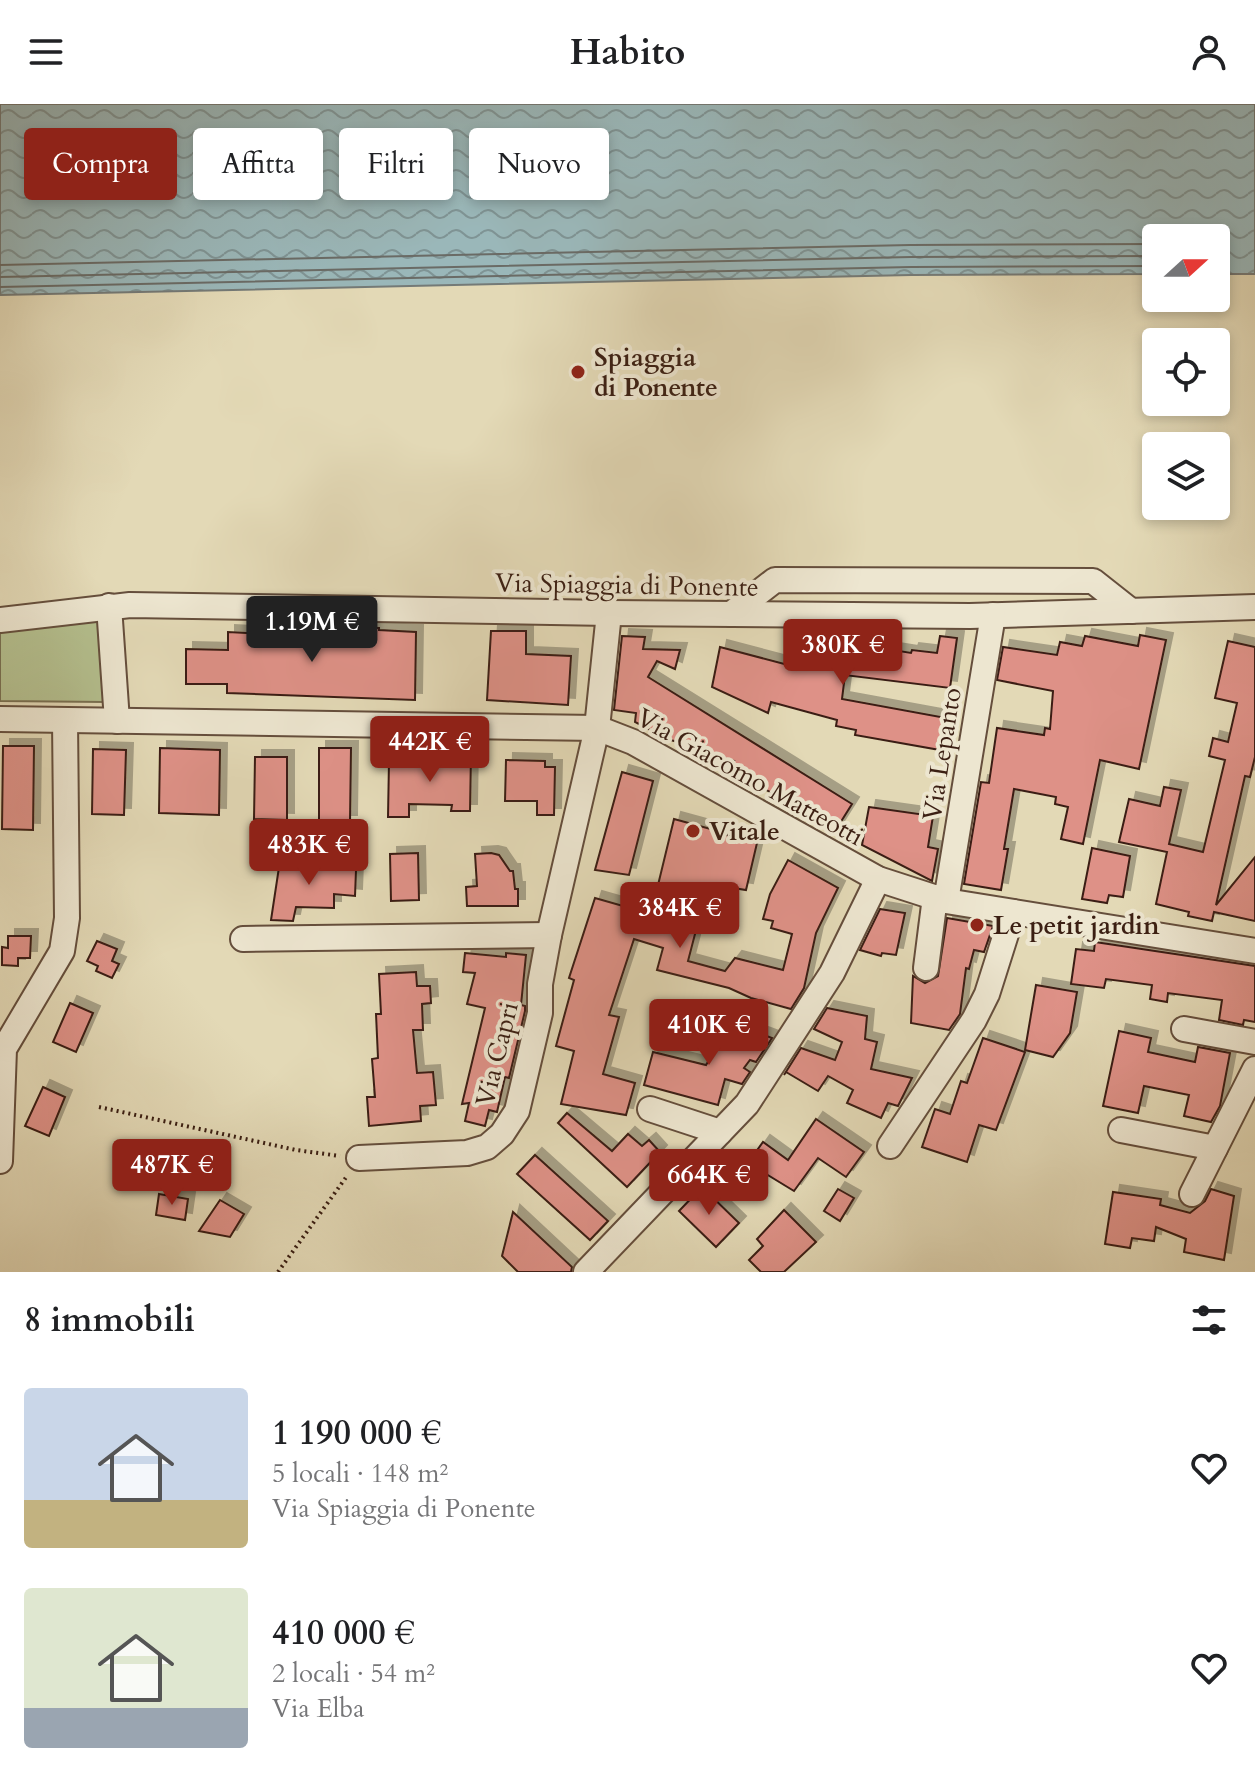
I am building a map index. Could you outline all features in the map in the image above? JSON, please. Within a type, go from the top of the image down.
[{"type":"street","points":[[731,614],[775,580],[1093,581],[1131,611]]},
{"type":"street","name":"Via Spiaggia di Ponente","points":[[0,620],[130,605],[609,613],[993,615],[1255,607]]},
{"type":"street","points":[[109,606],[117,721]]},
{"type":"street","name":"Via Capri","points":[[359,1158],[467,1153],[487,1147],[502,1134],[517,1111],[540,1013],[540,984],[549,935],[597,728],[609,613]]},
{"type":"street","name":"Via Lepanto","points":[[926,968],[993,615]]},
{"type":"street","name":"Via Giacomo Matteotti","points":[[0,719],[597,728],[633,742],[878,879],[940,899],[1255,951]]},
{"type":"street","points":[[0,1161],[4,1049],[62,951],[67,918],[65,720]]},
{"type":"street","points":[[586,1272],[747,1104],[832,973],[878,879]]},
{"type":"street","points":[[931,1102],[984,1024],[1021,932],[1019,913]]},
{"type":"street","points":[[890,1146],[974,1020],[1019,913]]},
{"type":"street","points":[[243,939],[549,935]]},
{"type":"street","points":[[1184,1029],[1255,1042]]},
{"type":"street","points":[[1192,1194],[1255,1069]]},
{"type":"street","points":[[650,1109],[720,1132]]},
{"type":"street","points":[[1121,1130],[1215,1148]]},
{"type":"path","points":[[99,1107],[296,1150],[359,1158],[278,1272]]},
{"type":"green space","points":[[101,620],[105,702],[0,701],[0,632]]},
{"type":"water","points":[[0,104],[1255,104],[1255,274],[1230,274],[1230,224],[1142,224],[1142,274],[911,275],[0,295]]},
{"type":"building","points":[[286,627],[379,628],[416,632],[415,700],[227,693],[227,684],[186,684],[186,649],[228,650],[228,632],[285,635]]},
{"type":"building","points":[[491,631],[526,631],[526,654],[571,656],[568,705],[487,700]]},
{"type":"building","points":[[1140,635],[1166,640],[1139,769],[1100,760],[1083,844],[1061,839],[1068,807],[1055,804],[1056,797],[1014,789],[1001,890],[964,884],[981,782],[989,783],[997,728],[1044,735],[1045,728],[1050,729],[1053,691],[997,680],[1003,647],[1057,655],[1060,642],[1082,646],[1085,636],[1138,646]]},
{"type":"building","points":[[622,636],[645,637],[643,649],[680,650],[675,669],[657,661],[648,677],[852,804],[837,828],[729,770],[734,761],[691,750],[692,746],[667,739],[635,722],[636,713],[614,710]]},
{"type":"building","points":[[940,636],[957,638],[950,688],[845,675],[842,699],[946,718],[940,750],[855,735],[856,730],[836,726],[837,720],[771,702],[768,713],[712,687],[720,647],[792,666],[797,646],[852,661],[855,644],[911,653],[912,650],[937,653]]},
{"type":"building","points":[[1228,641],[1255,647],[1255,757],[1250,777],[1245,776],[1216,905],[1255,857],[1255,921],[1214,912],[1212,921],[1156,904],[1167,852],[1119,842],[1129,799],[1160,806],[1164,787],[1181,790],[1169,844],[1203,852],[1225,760],[1209,756],[1213,738],[1228,742],[1237,703],[1215,698]]},
{"type":"building","points":[[3,746],[34,746],[33,830],[2,829]]},
{"type":"building","points":[[160,748],[220,750],[219,815],[159,813]]},
{"type":"building","points":[[319,748],[351,748],[350,822],[319,822]]},
{"type":"building","points":[[93,749],[126,750],[124,815],[92,814]]},
{"type":"building","points":[[440,752],[471,753],[470,811],[451,811],[452,805],[409,804],[409,817],[388,817],[389,761],[439,762]]},
{"type":"building","points":[[255,757],[287,757],[287,820],[254,819]]},
{"type":"building","points":[[506,760],[545,761],[545,767],[555,767],[554,815],[537,815],[537,801],[505,801]]},
{"type":"building","points":[[622,772],[653,781],[629,875],[595,870]]},
{"type":"building","points":[[869,807],[933,816],[928,847],[938,849],[932,881],[862,845]]},
{"type":"building","points":[[674,819],[757,843],[746,890],[708,884],[688,961],[725,971],[735,958],[783,970],[792,934],[771,928],[773,921],[763,919],[770,894],[788,860],[838,888],[816,933],[804,988],[791,1009],[751,998],[729,988],[657,970],[663,948],[634,939],[609,1015],[619,1017],[603,1074],[635,1083],[626,1115],[561,1104],[574,1051],[556,1046],[574,980],[569,978],[595,898],[651,914]]},
{"type":"building","points":[[1092,848],[1130,856],[1123,897],[1109,895],[1107,903],[1082,899]]},
{"type":"building","points":[[418,853],[419,900],[391,901],[390,854]]},
{"type":"building","points":[[281,854],[301,857],[300,864],[356,870],[355,896],[334,894],[334,908],[296,907],[293,921],[271,920]]},
{"type":"building","points":[[475,854],[499,855],[513,871],[515,889],[518,889],[518,906],[467,906],[466,887],[477,886]]},
{"type":"building","points":[[880,909],[905,913],[896,955],[882,953],[881,956],[860,950]]},
{"type":"building","points":[[947,918],[993,926],[984,952],[974,950],[969,969],[966,968],[960,1014],[949,1030],[911,1023],[913,976],[925,983],[938,976]]},
{"type":"building","points":[[8,936],[31,936],[30,958],[18,958],[18,966],[2,965],[2,947],[8,948]]},
{"type":"building","points":[[97,941],[117,949],[112,961],[119,964],[112,978],[96,971],[98,966],[87,961]]},
{"type":"building","points":[[1095,942],[1255,966],[1255,1022],[1244,1020],[1243,1025],[1219,1020],[1222,1000],[1168,993],[1167,1002],[1150,999],[1152,985],[1106,979],[1104,988],[1071,984],[1076,949],[1094,951]]},
{"type":"building","points":[[465,953],[506,957],[506,953],[526,955],[521,1005],[525,1006],[525,1011],[509,1078],[505,1077],[497,1112],[489,1110],[485,1126],[465,1121],[469,1103],[462,1104],[485,1008],[467,1004],[475,973],[463,972]]},
{"type":"building","points":[[416,972],[417,986],[430,986],[431,1003],[422,1004],[423,1030],[413,1030],[417,1073],[433,1072],[436,1105],[420,1106],[421,1121],[369,1126],[367,1097],[375,1097],[372,1059],[378,1058],[376,1014],[381,1014],[379,974]]},
{"type":"building","points":[[1036,985],[1077,992],[1070,1033],[1053,1057],[1025,1050]]},
{"type":"building","points":[[70,1003],[93,1013],[76,1052],[53,1042]]},
{"type":"building","points":[[827,1008],[867,1016],[865,1039],[877,1042],[871,1069],[912,1078],[898,1106],[888,1103],[881,1118],[847,1103],[853,1090],[828,1076],[818,1091],[786,1072],[784,1075],[801,1048],[835,1060],[842,1042],[814,1029]]},
{"type":"building","points":[[731,1023],[772,1038],[756,1062],[750,1060],[744,1068],[750,1072],[742,1084],[725,1079],[718,1105],[644,1085],[653,1052],[706,1065]]},
{"type":"building","points":[[1119,1031],[1151,1038],[1148,1052],[1195,1062],[1198,1047],[1230,1053],[1220,1106],[1211,1122],[1184,1116],[1189,1095],[1144,1086],[1138,1113],[1103,1106]]},
{"type":"building","points":[[983,1038],[1025,1052],[996,1130],[979,1125],[967,1162],[922,1147],[935,1109],[950,1114],[961,1081],[967,1083]]},
{"type":"building","points":[[43,1087],[65,1097],[49,1136],[25,1126]]},
{"type":"building","points":[[567,1113],[612,1151],[628,1134],[642,1146],[649,1140],[660,1152],[627,1187],[558,1123]]},
{"type":"building","points":[[816,1119],[864,1152],[846,1177],[818,1158],[794,1191],[748,1163],[763,1142],[788,1160]]},
{"type":"building","points":[[535,1155],[608,1221],[590,1240],[517,1174]]},
{"type":"building","points":[[702,1187],[739,1223],[716,1247],[679,1211]]},
{"type":"building","points":[[838,1189],[854,1198],[840,1221],[824,1211]]},
{"type":"building","points":[[1211,1189],[1234,1196],[1224,1260],[1184,1252],[1186,1239],[1156,1227],[1154,1241],[1132,1238],[1130,1248],[1105,1244],[1113,1192],[1161,1199],[1160,1205],[1190,1213],[1205,1201]]},
{"type":"building","points":[[159,1194],[188,1199],[185,1220],[156,1215]]},
{"type":"building","points":[[220,1200],[244,1214],[230,1237],[199,1231]]},
{"type":"building","points":[[784,1210],[816,1242],[784,1272],[761,1272],[749,1260],[763,1246],[757,1239]]},
{"type":"building","points":[[513,1212],[572,1267],[571,1272],[518,1272],[502,1256]]},
{"type":"place","name":"Spiaggia di Ponente","points":[[578,372]]},
{"type":"place","name":"Vitale","points":[[693,831]]},
{"type":"place","name":"Le petit jardin","points":[[977,925]]}]
